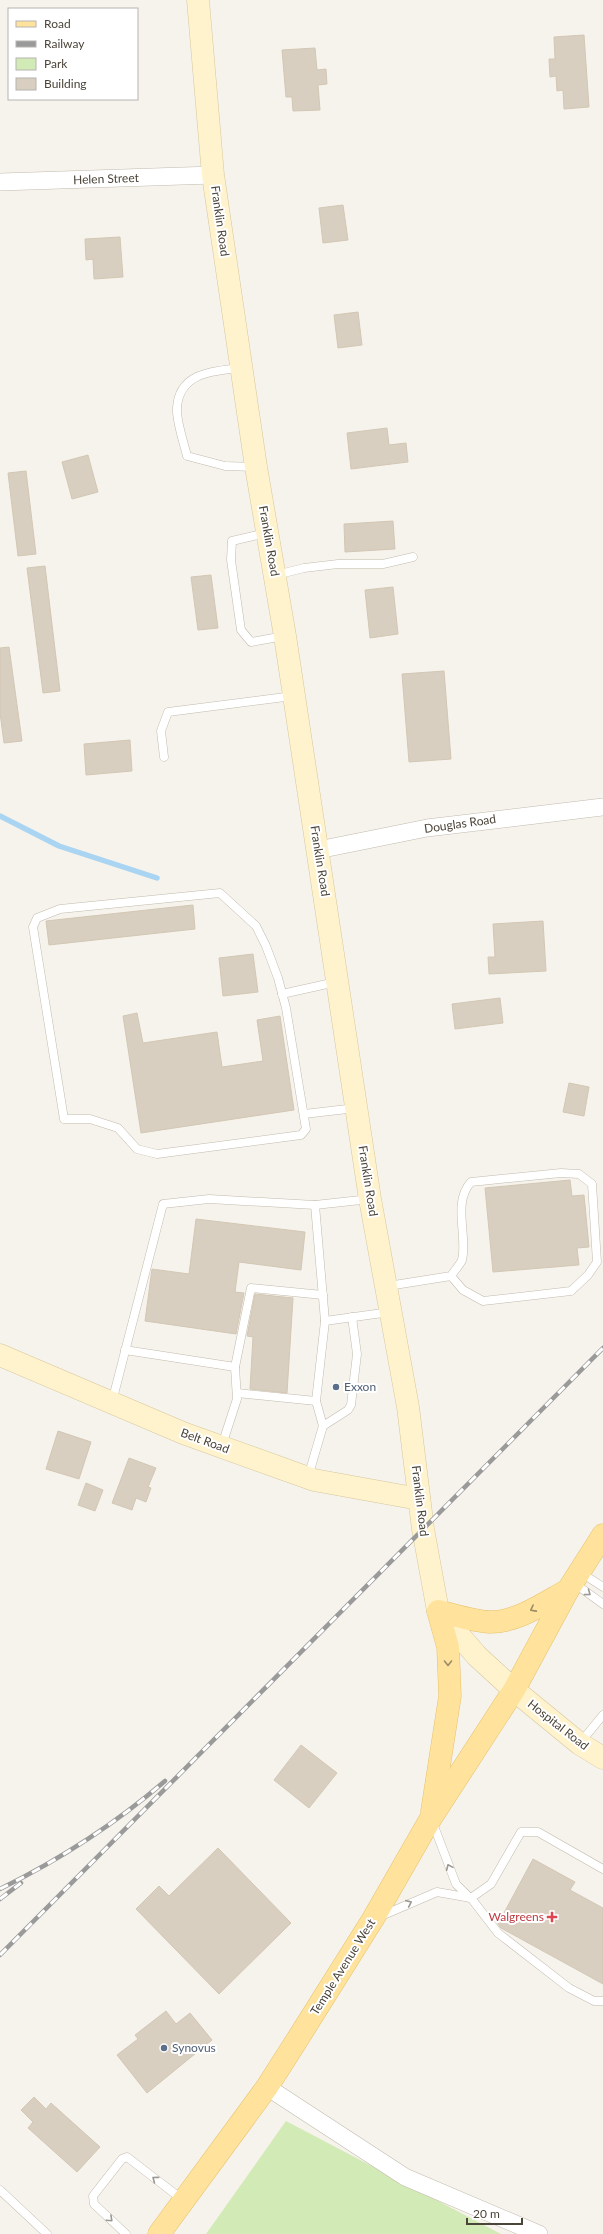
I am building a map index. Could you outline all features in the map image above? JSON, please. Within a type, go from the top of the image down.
[{"type":"main road","name":"Franklin Road","points":[[198,0],[213,175],[241,368],[256,467],[285,636],[370,1199],[388,1286],[408,1407],[419,1499],[438,1611]]},
{"type":"main road","name":"Belt Road","points":[[0,1355],[183,1433],[307,1478],[419,1499]]},
{"type":"main road","name":"Temple Avenue West","points":[[159,2234],[267,2087],[373,1919],[431,1818],[514,1690],[574,1582],[603,1535]]},
{"type":"main road","points":[[438,1611],[475,1620],[505,1620],[525,1614],[574,1582]]},
{"type":"main road","points":[[438,1611],[476,1656],[514,1690]]},
{"type":"main road","points":[[431,1818],[450,1696],[448,1647],[438,1611]]},
{"type":"main road","name":"Hospital Road","points":[[514,1690],[580,1744],[603,1758]]},
{"type":"street","name":"Helen Street","points":[[0,182],[213,175]]},
{"type":"street","name":"Douglas Road","points":[[318,850],[427,828],[603,807]]},
{"type":"street","points":[[267,2087],[405,2177],[517,2230],[540,2234]]},
{"type":"lane","points":[[241,368],[214,371],[194,376],[182,391],[177,408],[187,456],[225,466],[256,467]]},
{"type":"lane","points":[[268,533],[232,541],[231,560],[241,630],[251,642],[285,636]]},
{"type":"lane","points":[[275,576],[304,568],[338,564],[382,564],[413,557]]},
{"type":"lane","points":[[164,757],[161,731],[168,712],[294,696]]},
{"type":"lane","points":[[220,893],[256,926],[266,946],[282,994],[304,1114],[306,1129],[301,1135],[157,1154],[137,1149],[118,1128],[90,1119],[64,1119],[33,927],[37,918],[60,909],[220,893]]},
{"type":"lane","points":[[282,994],[337,982]]},
{"type":"lane","points":[[304,1114],[357,1108]]},
{"type":"lane","points":[[388,1286],[451,1276],[462,1261],[461,1206],[464,1189],[471,1182],[561,1173],[579,1174],[592,1184],[597,1262],[588,1275],[571,1291],[483,1301],[463,1290],[451,1276]]},
{"type":"lane","points":[[112,1403],[163,1204],[209,1199],[315,1205],[370,1199]]},
{"type":"lane","points":[[307,1478],[323,1426],[316,1401],[325,1321],[315,1205]]},
{"type":"lane","points":[[221,1447],[237,1399],[235,1367],[251,1288],[323,1295]]},
{"type":"lane","points":[[325,1321],[392,1311]]},
{"type":"lane","points":[[323,1426],[348,1410],[351,1405],[357,1348],[352,1317]]},
{"type":"lane","points":[[125,1350],[235,1367]]},
{"type":"lane","points":[[237,1393],[316,1401]]},
{"type":"lane","points":[[574,1582],[603,1587]]},
{"type":"lane","points":[[574,1582],[603,1604]]},
{"type":"lane","points":[[580,1744],[603,1715]]},
{"type":"lane","points":[[431,1818],[456,1884],[471,1898],[498,1933],[569,1988],[594,2001],[603,2001]]},
{"type":"lane","points":[[373,1919],[437,1892],[471,1898],[491,1884],[521,1832],[538,1832],[603,1869]]},
{"type":"lane","points":[[126,2234],[94,2204],[93,2196],[122,2159],[127,2158],[184,2200]]},
{"type":"lane","points":[[0,2190],[47,2234]]},
{"type":"green space","points":[[286,2121],[501,2234],[206,2234]]},
{"type":"building","points":[[584,35],[589,107],[564,109],[563,90],[557,91],[556,76],[550,77],[549,59],[555,59],[554,37]]},
{"type":"building","points":[[315,48],[317,70],[326,69],[327,84],[318,85],[320,110],[293,111],[292,97],[286,97],[282,50]]},
{"type":"building","points":[[343,205],[348,240],[323,243],[319,208]]},
{"type":"building","points":[[120,237],[123,277],[94,279],[93,259],[86,260],[85,239]]},
{"type":"building","points":[[358,312],[362,345],[338,348],[334,315]]},
{"type":"building","points":[[387,428],[389,445],[406,443],[408,462],[351,469],[347,433]]},
{"type":"building","points":[[88,455],[98,492],[72,499],[62,462]]},
{"type":"building","points":[[26,471],[36,554],[18,556],[8,473]]},
{"type":"building","points":[[393,521],[395,549],[345,552],[344,524]]},
{"type":"building","points":[[45,566],[60,691],[43,693],[27,568]]},
{"type":"building","points":[[211,575],[218,628],[198,630],[191,577]]},
{"type":"building","points":[[393,587],[398,634],[370,638],[365,590]]},
{"type":"building","points":[[9,647],[22,741],[4,743],[0,713],[0,648]]},
{"type":"building","points":[[444,671],[451,759],[409,762],[402,674]]},
{"type":"building","points":[[130,740],[132,771],[86,775],[84,744]]},
{"type":"building","points":[[193,905],[195,929],[49,945],[46,921]]},
{"type":"building","points":[[543,921],[546,971],[489,974],[488,957],[495,957],[493,924]]},
{"type":"building","points":[[253,954],[258,992],[223,996],[219,958]]},
{"type":"building","points":[[500,998],[503,1023],[455,1029],[452,1004]]},
{"type":"building","points":[[137,1013],[143,1043],[217,1032],[222,1067],[263,1061],[257,1020],[280,1016],[294,1110],[141,1133],[123,1016]]},
{"type":"building","points":[[569,1083],[589,1087],[584,1116],[563,1112]]},
{"type":"building","points":[[570,1180],[572,1196],[584,1195],[589,1247],[577,1248],[579,1265],[493,1272],[485,1188]]},
{"type":"building","points":[[196,1219],[305,1232],[301,1270],[239,1262],[235,1292],[244,1293],[236,1334],[145,1321],[152,1269],[189,1274]]},
{"type":"building","points":[[255,1294],[293,1298],[287,1393],[250,1389],[253,1337],[247,1336]]},
{"type":"building","points":[[58,1431],[91,1442],[79,1479],[46,1469]]},
{"type":"building","points":[[129,1458],[156,1468],[148,1487],[151,1488],[146,1502],[136,1498],[132,1510],[112,1503]]},
{"type":"building","points":[[86,1483],[103,1490],[95,1511],[78,1505]]},
{"type":"building","points":[[301,1745],[337,1773],[309,1808],[274,1780]]},
{"type":"building","points":[[218,1848],[291,1923],[219,1994],[136,1909],[159,1886],[169,1896]]},
{"type":"building","name":"Walgreens","points":[[533,1859],[575,1882],[570,1890],[603,1908],[603,1984],[501,1928],[498,1924]]},
{"type":"building","name":"Synovus","points":[[166,2011],[176,2024],[190,2013],[212,2040],[147,2093],[117,2055],[138,2039],[135,2035]]},
{"type":"building","points":[[34,2097],[46,2109],[51,2103],[100,2147],[77,2172],[28,2128],[33,2122],[21,2110]]},
{"type":"waterway","points":[[0,816],[59,846],[157,878]]},
{"type":"railway","points":[[0,1955],[603,1348]]},
{"type":"railway","points":[[0,1889],[44,1866],[86,1840],[126,1812],[165,1781]]},
{"type":"railway","points":[[0,1899],[21,1883]]},
{"type":"place","name":"Exxon","points":[[336,1387]]},
{"type":"place","name":"Walgreens","points":[[552,1917]]},
{"type":"place","name":"Synovus","points":[[164,2048]]}]
